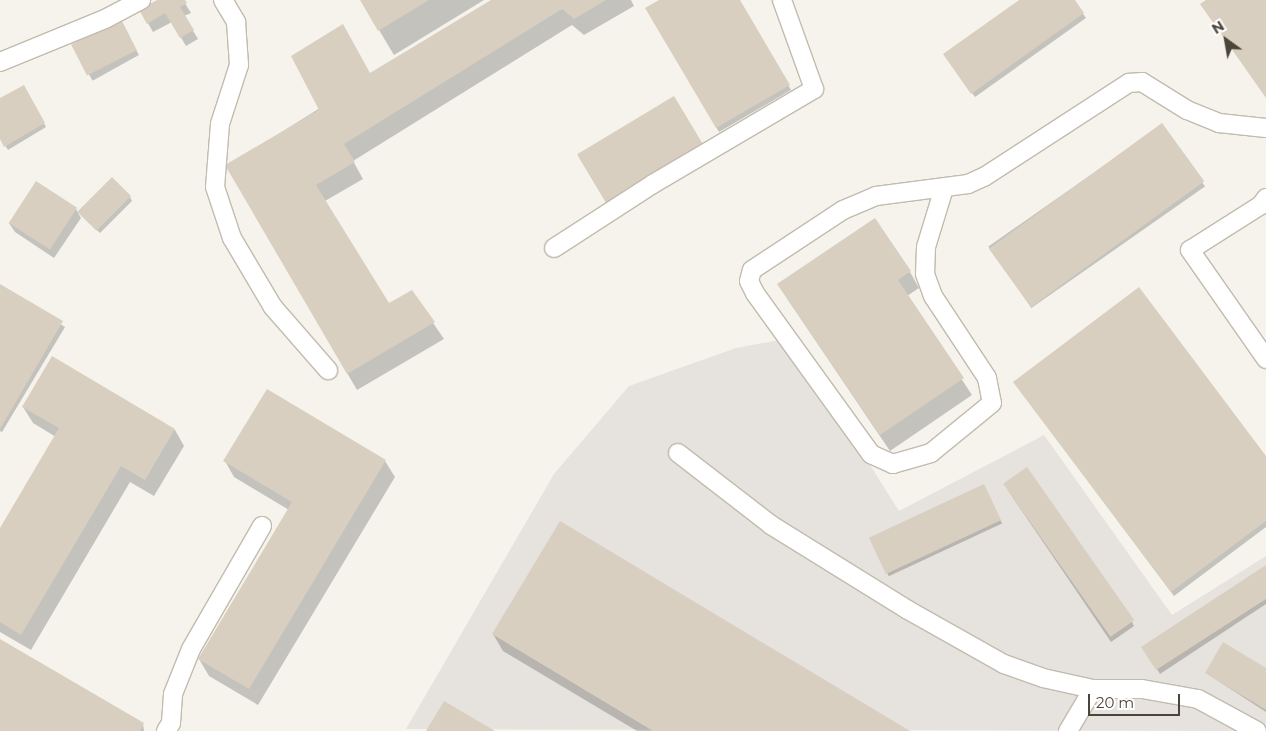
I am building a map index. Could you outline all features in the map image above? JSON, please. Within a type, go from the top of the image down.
[{"type":"lane","points":[[0,62],[105,19],[141,0]]},
{"type":"lane","points":[[223,0],[236,22],[240,65],[220,124],[215,187],[232,238],[273,307],[328,370]]},
{"type":"lane","points":[[554,248],[653,184],[814,89],[782,0]]},
{"type":"lane","points":[[944,188],[926,247],[925,274],[933,296],[987,378],[992,403],[932,453],[893,464],[871,454],[749,281],[752,270],[842,210],[889,192],[944,188],[984,177],[1129,83],[1142,82],[1187,110],[1219,123],[1266,128]]},
{"type":"lane","points":[[1264,205],[1190,250],[1266,359]]},
{"type":"lane","points":[[678,453],[772,525],[959,641],[1020,669],[1092,689],[1142,689],[1198,699],[1257,731]]},
{"type":"lane","points":[[166,731],[170,723],[173,694],[191,649],[262,526]]},
{"type":"lane","points":[[1068,731],[1092,689]]},
{"type":"shaded area","points":[[790,338],[899,511],[1044,435],[1172,615],[1266,556],[1266,731],[406,729],[554,474],[629,386],[736,348]]},
{"type":"building","points":[[157,0],[185,0],[187,3],[180,7],[194,30],[180,38],[165,13],[147,24],[139,10]]},
{"type":"building","points":[[360,0],[429,0],[378,31]]},
{"type":"building","points":[[491,0],[606,0],[574,19],[562,9],[344,144],[355,162],[316,185],[389,303],[412,290],[435,322],[347,374],[225,165],[319,110],[291,56],[343,24],[370,73]]},
{"type":"building","points":[[659,0],[740,0],[790,85],[716,128],[645,8]]},
{"type":"building","points":[[1019,0],[1075,0],[1084,13],[971,94],[943,54]]},
{"type":"building","points":[[1206,0],[1266,0],[1266,98],[1200,4]]},
{"type":"building","points":[[121,19],[137,50],[87,76],[71,44]]},
{"type":"building","points":[[24,85],[45,123],[4,147],[0,139],[0,98]]},
{"type":"building","points":[[674,96],[703,144],[606,202],[577,154]]},
{"type":"building","points":[[1162,123],[1204,181],[1031,307],[989,249]]},
{"type":"building","points":[[112,177],[131,196],[96,231],[77,212]]},
{"type":"building","points":[[36,181],[77,208],[50,250],[9,223]]},
{"type":"building","points":[[875,218],[911,271],[898,280],[964,378],[880,435],[777,284]]},
{"type":"building","points":[[0,284],[63,321],[0,429]]},
{"type":"building","points":[[1139,287],[1266,456],[1266,521],[1171,592],[1013,382]]},
{"type":"building","points":[[52,356],[175,429],[145,480],[121,466],[21,635],[0,622],[0,528],[59,428],[22,407]]},
{"type":"building","points":[[267,389],[386,460],[249,689],[198,659],[292,502],[223,461]]},
{"type":"building","points":[[1027,467],[1134,620],[1111,637],[1003,484]]},
{"type":"building","points":[[984,484],[1001,520],[886,574],[869,538]]},
{"type":"building","points":[[560,521],[910,731],[653,731],[492,634]]},
{"type":"building","points":[[1266,565],[1266,599],[1156,670],[1141,647]]},
{"type":"building","points":[[0,639],[144,723],[140,731],[0,731]]},
{"type":"building","points":[[1223,642],[1266,668],[1266,710],[1205,673]]},
{"type":"building","points":[[444,701],[495,731],[426,731]]}]
